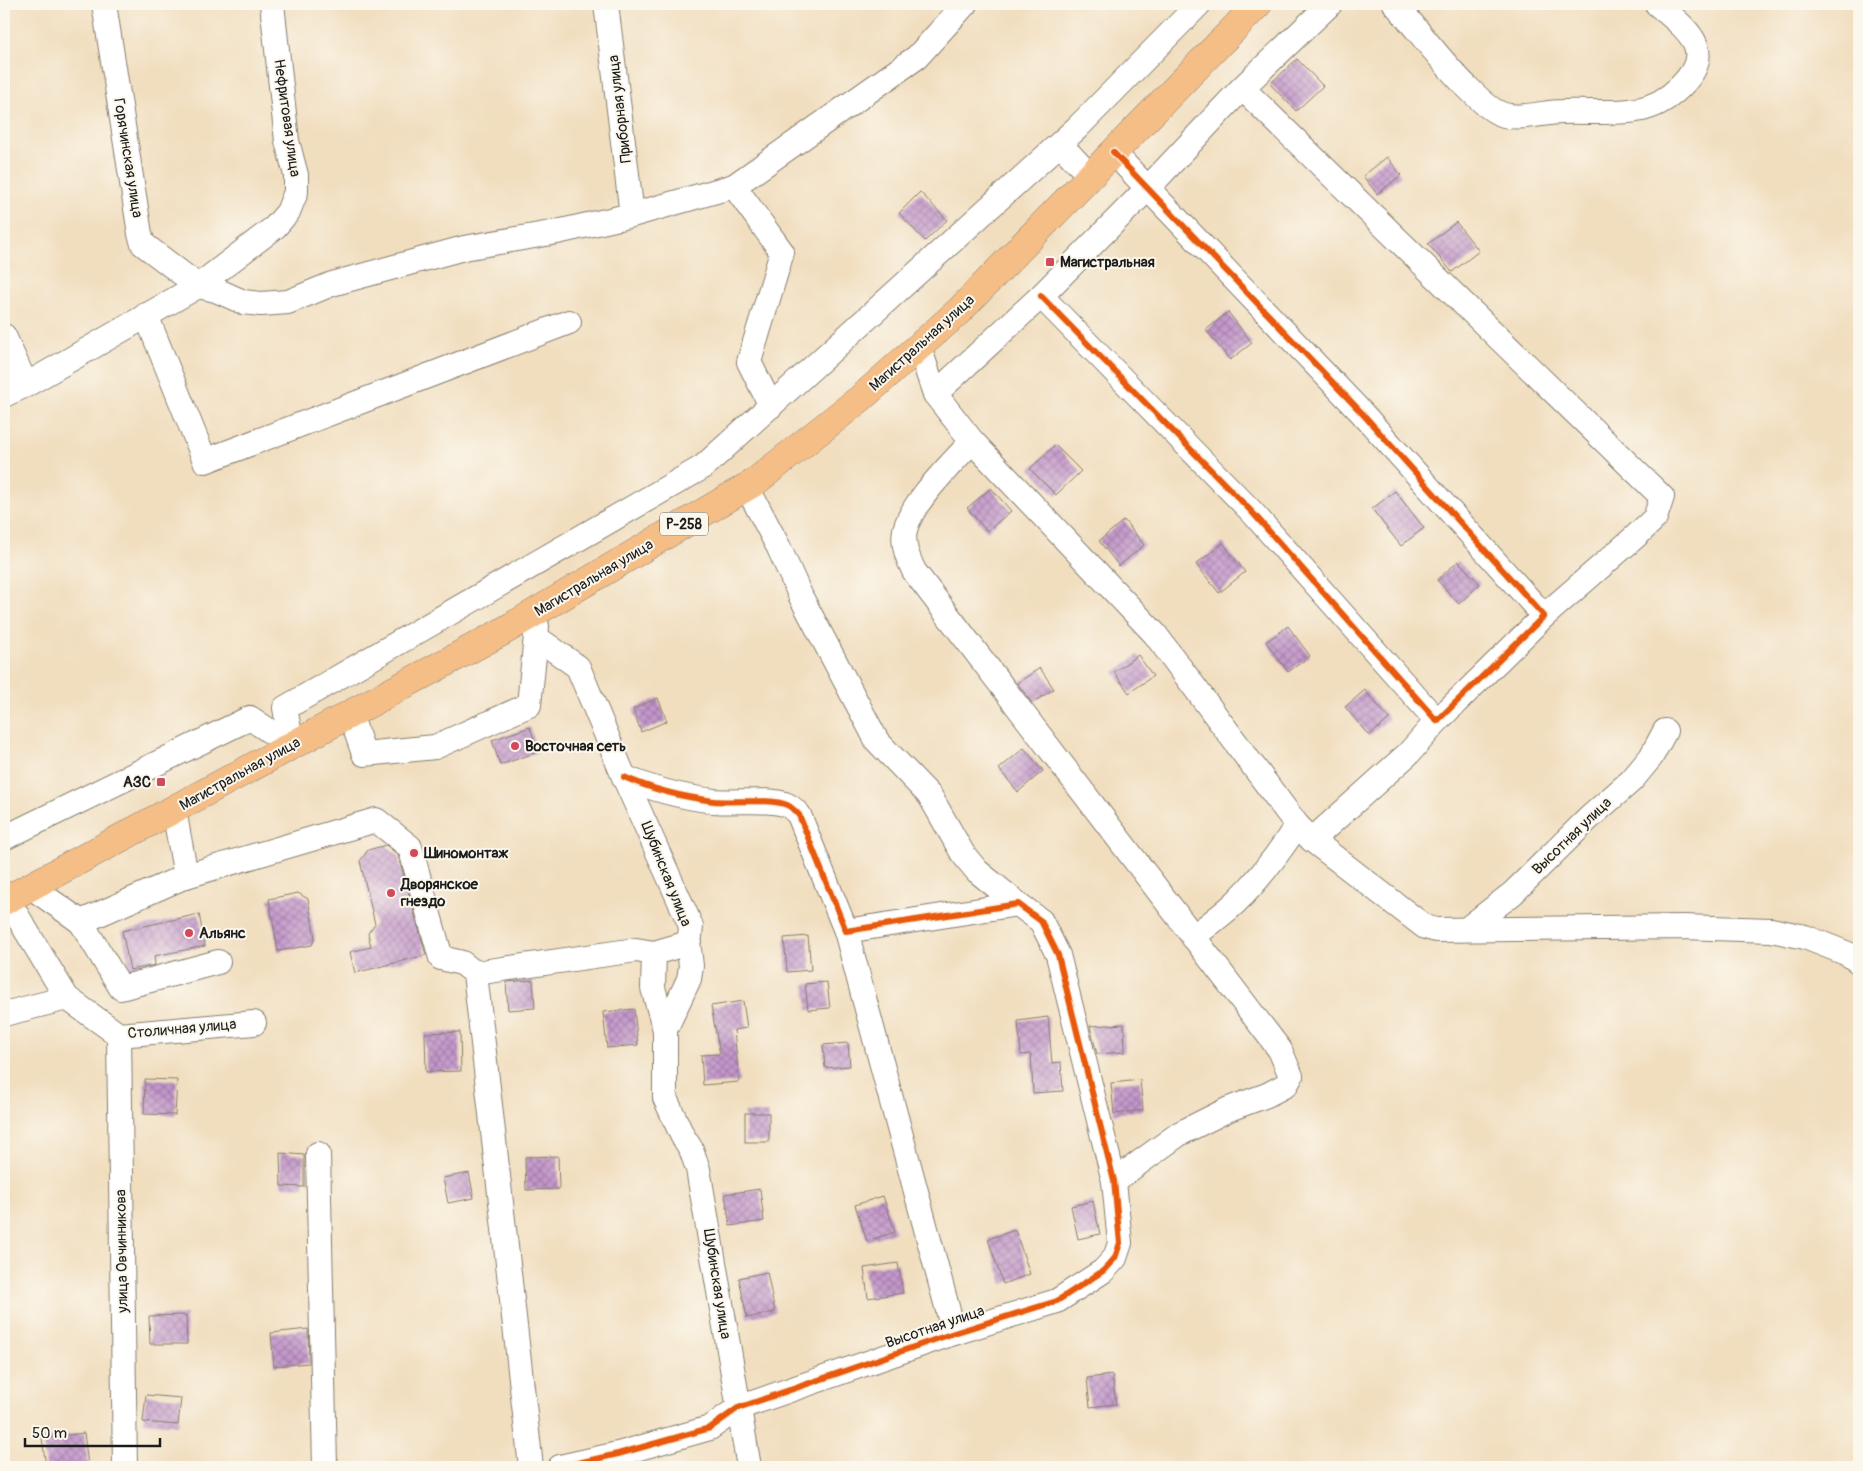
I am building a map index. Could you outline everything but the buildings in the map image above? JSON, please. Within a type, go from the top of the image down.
[{"type":"highway","name":"Магистральная улица","points":[[5,900],[538,611],[747,487],[861,398],[960,311],[1258,4]]},
{"type":"street","name":"Горячинская улица","points":[[104,4],[140,234],[144,244],[198,286]]},
{"type":"street","name":"Нефритовая улица","points":[[4,395],[26,385],[198,286],[275,226],[288,212],[296,192],[296,175],[288,141],[272,4]]},
{"type":"street","name":"Приборная улица","points":[[606,4],[632,215]]},
{"type":"street","points":[[198,286],[216,290],[244,302],[261,304],[288,302],[332,284],[464,248],[557,232],[632,215],[734,186],[917,57],[965,4]]},
{"type":"street","points":[[292,746],[286,708],[703,467],[1060,144],[1199,4]]},
{"type":"street","points":[[935,394],[1042,296],[1148,188],[1242,88],[1330,4]]},
{"type":"street","points":[[1395,4],[1448,69],[1478,98],[1495,112],[1504,115],[1524,116],[1557,112],[1638,110],[1657,105],[1673,94],[1688,79],[1697,65],[1698,51],[1689,33],[1657,4]]},
{"type":"street","points":[[1193,937],[1234,904],[1258,879],[1284,846],[1409,753],[1437,721],[1544,616],[1655,518],[1662,497],[1242,88]]},
{"type":"street","points":[[1060,144],[1090,176]]},
{"type":"street","points":[[1113,152],[1361,412],[1544,616]]},
{"type":"street","points":[[734,186],[782,252],[749,362],[771,406]]},
{"type":"street","points":[[1042,296],[1252,512],[1437,721]]},
{"type":"street","points":[[146,315],[205,462],[569,322]]},
{"type":"street","points":[[4,336],[26,385]]},
{"type":"street","points":[[919,347],[935,394],[972,441],[1155,634],[1304,832],[1425,927],[1436,930],[1683,927],[1771,930],[1805,938],[1848,954],[1859,962]]},
{"type":"street","points":[[747,487],[779,548],[801,596],[878,741],[930,796],[963,854],[977,871],[1041,921],[1058,955],[1114,1181],[1179,1134],[1229,1109],[1267,1095],[1286,1085],[1291,1076],[1280,1050],[914,571],[906,553],[905,540],[905,532],[912,511],[972,441]]},
{"type":"street","points":[[350,714],[364,754],[435,747],[529,705],[537,638],[538,611]]},
{"type":"street","name":"Шубинская улица","points":[[537,638],[578,667],[624,777],[691,926],[688,941],[685,944],[654,953],[654,988],[665,1030],[665,1098],[682,1135],[692,1149],[698,1169],[749,1467]]},
{"type":"street","points":[[4,838],[250,718],[292,746]]},
{"type":"street","name":"Высотная улица","points":[[1467,929],[1513,893],[1589,818],[1632,780],[1650,757],[1665,731]]},
{"type":"street","points":[[624,777],[673,795],[715,801],[771,801],[789,805],[799,815],[846,931],[954,1333]]},
{"type":"street","points":[[174,810],[186,876]]},
{"type":"street","points":[[81,922],[186,876],[376,820],[410,847],[441,958],[462,963],[475,973],[636,950],[654,953]]},
{"type":"street","points":[[31,886],[81,922],[121,988],[218,962]]},
{"type":"street","points":[[4,1014],[67,998],[5,900]]},
{"type":"street","points":[[846,931],[1018,904]]},
{"type":"street","points":[[665,1030],[689,980],[691,966],[688,941]]},
{"type":"street","points":[[475,973],[532,1467]]},
{"type":"street","name":"Столичная улица","points":[[67,998],[119,1035],[254,1023]]},
{"type":"street","name":"улица Овчинникова","points":[[119,1035],[125,1467]]},
{"type":"street","points":[[318,1154],[324,1467]]},
{"type":"street","name":"Высотная улица","points":[[560,1467],[618,1454],[710,1428],[738,1408],[954,1333],[1057,1301],[1103,1271],[1115,1258],[1120,1243],[1114,1181]]},
{"type":"cycle path","points":[[1041,296],[1252,512],[1437,721],[1544,616],[1361,412],[1113,152]]},
{"type":"cycle path","points":[[560,1467],[618,1454],[710,1428],[738,1408],[954,1333],[1057,1301],[1103,1271],[1115,1258],[1120,1243],[1114,1181],[1058,955],[1041,921],[1018,904],[846,931],[799,815],[791,807],[771,802],[714,801],[691,797],[657,789],[624,777]]},
{"type":"place","name":"Магистральная","points":[[1050,262]]},
{"type":"place","name":"Восточная сеть","points":[[515,746]]},
{"type":"place","name":"АЗС","points":[[161,782]]},
{"type":"place","name":"Шиномонтаж","points":[[414,853]]},
{"type":"place","name":"Дворянское гнездо","points":[[391,893]]},
{"type":"place","name":"Альянс","points":[[189,933]]}]
